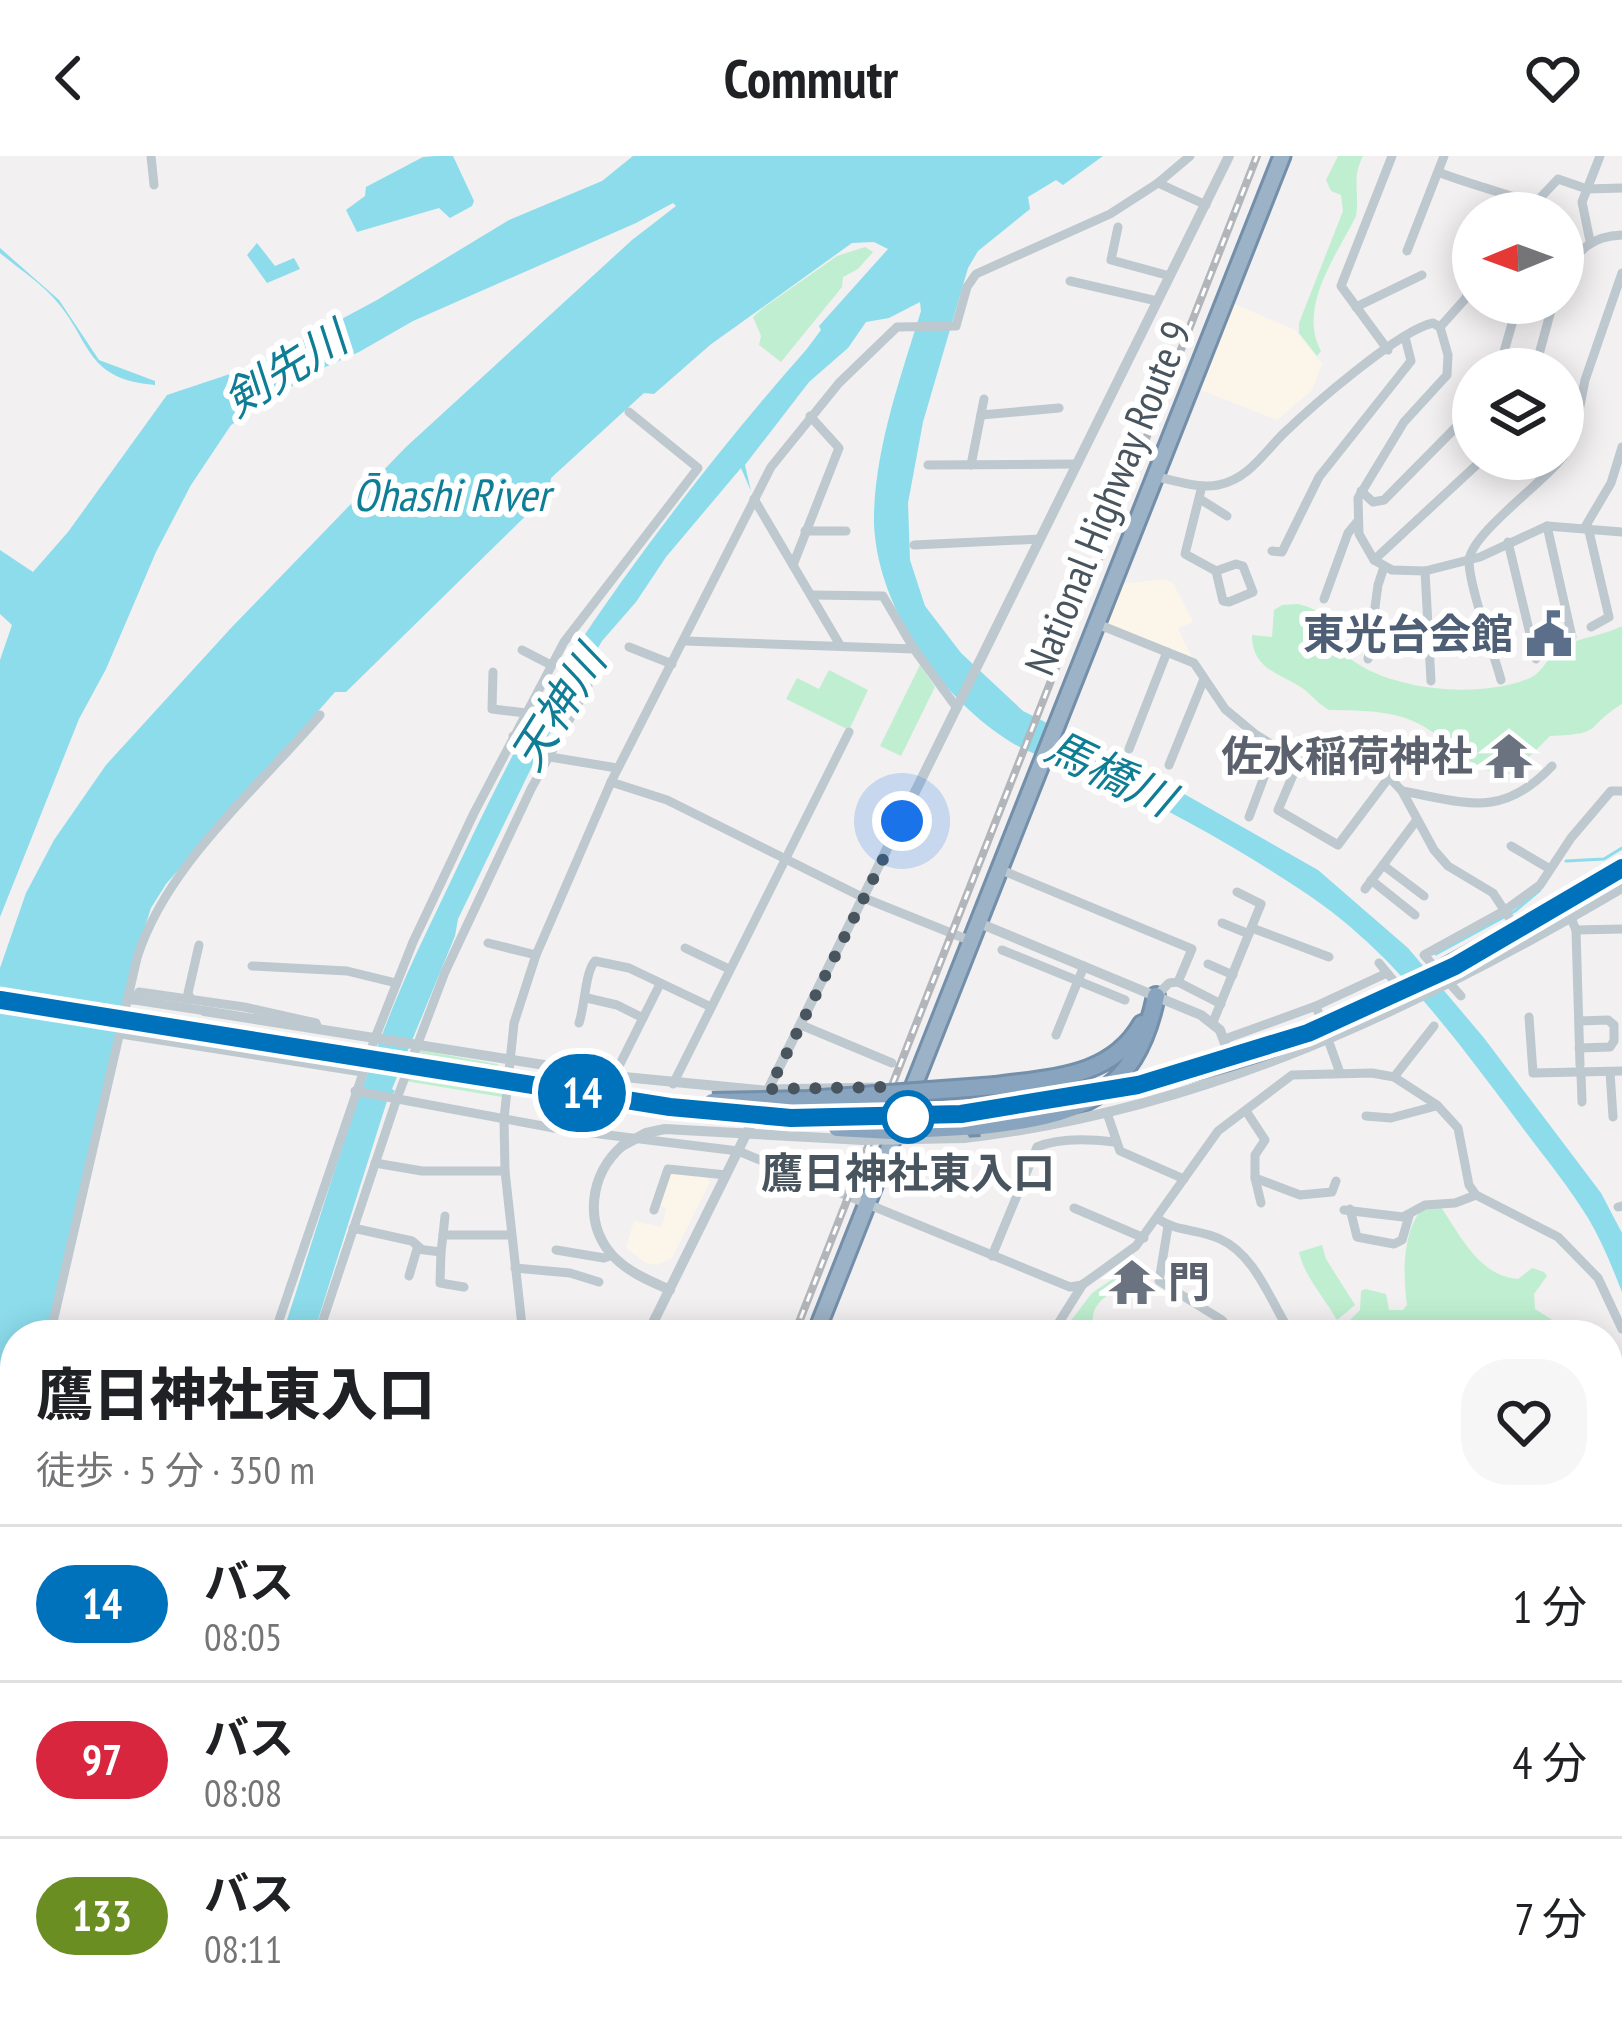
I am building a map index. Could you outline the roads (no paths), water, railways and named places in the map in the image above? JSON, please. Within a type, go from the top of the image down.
[{"type":"highway","name":"National Highway Route 9","points":[[820,1320],[1282,156]]},
{"type":"highway","points":[[0,1000],[603,1097],[791,1118],[913,1117],[1008,1109],[1110,1091],[1212,1066],[1308,1033],[1406,991],[1622,868]]},
{"type":"highway","points":[[791,1118],[805,1126],[972,1132],[1067,1111],[1107,1090],[1125,1073],[1139,1051],[1156,996]]},
{"type":"highway","points":[[603,1097],[753,1102],[996,1086],[1079,1073],[1104,1064],[1131,1042],[1156,996]]},
{"type":"street","points":[[151,156],[154,185]]},
{"type":"street","points":[[521,1320],[504,1119],[508,1060],[520,1000],[617,769],[779,453],[897,327],[955,327],[976,274],[1090,224],[1158,184],[1190,156]]},
{"type":"street","points":[[655,1320],[1229,156]]},
{"type":"street","points":[[1388,350],[1342,282],[1392,156]]},
{"type":"street","points":[[1407,251],[1444,156]]},
{"type":"street","points":[[1590,241],[1582,208],[1600,156]]},
{"type":"street","points":[[1438,172],[1531,202],[1558,179],[1587,189],[1622,188]]},
{"type":"street","points":[[1158,184],[1206,205]]},
{"type":"street","points":[[1118,227],[1111,260],[1170,276]]},
{"type":"street","points":[[1584,249],[1590,241],[1622,235]]},
{"type":"street","points":[[1584,385],[1622,272]]},
{"type":"street","points":[[1356,307],[1422,275]]},
{"type":"street","points":[[1070,280],[1157,301]]},
{"type":"street","points":[[1440,328],[1452,314]]},
{"type":"street","points":[[1153,476],[1202,486],[1227,483],[1246,472],[1317,404],[1405,337],[1429,324],[1440,328]]},
{"type":"street","points":[[1368,659],[1379,564],[1361,541],[1360,491],[1404,422],[1447,375],[1448,355],[1440,328]]},
{"type":"street","points":[[1272,550],[1282,552],[1319,477],[1411,361],[1405,337]]},
{"type":"street","points":[[971,465],[984,399]]},
{"type":"street","points":[[981,415],[1059,408]]},
{"type":"street","points":[[281,1320],[396,983],[513,737],[550,665],[592,603],[698,468],[629,412]]},
{"type":"street","points":[[793,565],[838,448],[810,416]]},
{"type":"street","points":[[1360,491],[1373,502],[1384,500],[1452,431]]},
{"type":"street","points":[[1591,627],[1614,615],[1587,527],[1611,483],[1616,453]]},
{"type":"street","points":[[928,465],[1077,464]]},
{"type":"street","points":[[1379,564],[1462,480]]},
{"type":"street","points":[[1501,680],[1469,560],[1477,542],[1544,480]]},
{"type":"street","points":[[1202,486],[1185,554],[1216,571],[1243,566],[1252,592],[1223,601],[1216,571]]},
{"type":"street","points":[[754,499],[840,645]]},
{"type":"street","points":[[1201,499],[1227,516]]},
{"type":"street","points":[[1324,599],[1348,533],[1358,521]]},
{"type":"street","points":[[1546,526],[1572,637]]},
{"type":"street","points":[[1379,564],[1425,571],[1469,560],[1546,526],[1622,532]]},
{"type":"street","points":[[805,531],[846,531]]},
{"type":"street","points":[[914,545],[1040,539]]},
{"type":"street","points":[[1508,542],[1536,658]]},
{"type":"street","points":[[1425,571],[1431,680]]},
{"type":"street","points":[[811,595],[883,596],[914,649],[958,705]]},
{"type":"street","points":[[1095,623],[1194,663],[1225,709],[1299,761],[1374,767],[1390,776],[1448,866],[1492,892],[1526,944]]},
{"type":"street","points":[[685,641],[914,649]]},
{"type":"street","points":[[629,647],[672,664]]},
{"type":"street","points":[[522,650],[550,665]]},
{"type":"street","points":[[1130,749],[1167,652]]},
{"type":"street","points":[[493,672],[492,710],[526,713]]},
{"type":"street","points":[[1169,765],[1204,680]]},
{"type":"street","points":[[322,1320],[415,1044],[531,788],[588,686]]},
{"type":"street","points":[[54,1320],[146,932],[162,897],[320,716]]},
{"type":"street","points":[[673,1084],[849,732]]},
{"type":"street","points":[[513,737],[549,756],[617,769]]},
{"type":"street","points":[[1299,761],[1278,810],[1338,845],[1390,776],[1408,742]]},
{"type":"street","points":[[1249,817],[1275,748]]},
{"type":"street","points":[[1402,791],[1464,802],[1505,802],[1530,790],[1552,766]]},
{"type":"street","points":[[611,782],[667,800],[864,898],[971,941]]},
{"type":"street","points":[[1462,996],[1424,955],[1540,885],[1570,838],[1611,791],[1622,790]]},
{"type":"street","points":[[1415,915],[1368,885],[1416,821]]},
{"type":"street","points":[[1511,846],[1550,869]]},
{"type":"street","points":[[1383,866],[1424,896]]},
{"type":"street","points":[[999,869],[1192,949],[1178,982]]},
{"type":"street","points":[[670,1290],[612,1255],[596,1226],[594,1197],[602,1171],[622,1146],[646,1133],[676,1128],[863,1140],[1036,1129],[1107,1113],[1330,1041],[1573,924],[1622,888]]},
{"type":"street","points":[[1213,1022],[1261,904],[1237,892]]},
{"type":"street","points":[[979,923],[1213,1022],[1225,1039],[1236,1075]]},
{"type":"street","points":[[1222,923],[1330,957]]},
{"type":"street","points":[[1573,924],[1622,928]]},
{"type":"street","points":[[1573,924],[1582,1102]]},
{"type":"street","points":[[488,943],[536,956]]},
{"type":"street","points":[[191,1000],[188,993],[199,945]]},
{"type":"street","points":[[685,948],[729,969]]},
{"type":"street","points":[[1001,950],[1125,1000]]},
{"type":"street","points":[[1049,969],[1055,954]]},
{"type":"street","points":[[580,1023],[588,972],[595,961],[629,968],[711,1007]]},
{"type":"street","points":[[1379,963],[1398,986]]},
{"type":"street","points":[[1208,964],[1233,975]]},
{"type":"street","points":[[252,966],[347,971],[396,983]]},
{"type":"street","points":[[1056,1035],[1084,966]]},
{"type":"street","points":[[1225,1039],[1316,1006],[1387,973]]},
{"type":"street","points":[[1156,996],[1169,983],[1178,982],[1221,1004]]},
{"type":"street","points":[[614,1076],[660,984]]},
{"type":"street","points":[[130,999],[140,992],[191,1000],[316,1023],[318,1029]]},
{"type":"street","points":[[587,998],[643,1018]]},
{"type":"street","points":[[130,999],[673,1084],[769,1090],[883,1087]]},
{"type":"street","points":[[1316,1006],[1340,1073]]},
{"type":"street","points":[[186,1045],[192,1014],[202,1011]]},
{"type":"street","points":[[1529,1017],[1531,1071],[1616,1072],[1613,1117]]},
{"type":"street","points":[[1579,1021],[1608,1020],[1614,1025],[1610,1047],[1580,1048]]},
{"type":"street","points":[[801,1025],[892,1063]]},
{"type":"street","points":[[1394,1077],[1434,1026]]},
{"type":"street","points":[[121,1034],[362,1072]]},
{"type":"street","points":[[1222,1320],[1159,1281],[1163,1222],[1184,1179],[1218,1131],[1292,1075],[1340,1073],[1394,1077],[1437,1105],[1458,1127],[1469,1184],[1476,1195],[1535,1223],[1579,1257],[1598,1278],[1618,1320]]},
{"type":"street","points":[[358,1091],[504,1119],[738,1151],[1066,1286],[1084,1283]]},
{"type":"street","points":[[1366,1116],[1391,1118],[1437,1105]]},
{"type":"street","points":[[1246,1111],[1265,1140],[1255,1155],[1261,1203]]},
{"type":"street","points":[[1107,1113],[1120,1151],[1184,1179]]},
{"type":"street","points":[[992,1256],[1037,1147],[1046,1142],[1092,1139],[1114,1142]]},
{"type":"street","points":[[375,1163],[422,1171],[505,1171]]},
{"type":"street","points":[[655,1210],[668,1169],[726,1175]]},
{"type":"street","points":[[1255,1178],[1306,1195],[1332,1192],[1336,1181]]},
{"type":"street","points":[[1409,1216],[1347,1210],[1357,1238],[1383,1243],[1402,1240],[1409,1216],[1424,1205],[1455,1203],[1476,1195]]},
{"type":"street","points":[[1074,1208],[1144,1238]]},
{"type":"street","points":[[445,1216],[440,1282],[464,1287]]},
{"type":"street","points":[[1061,1320],[1084,1283],[1163,1222]]},
{"type":"street","points":[[1163,1222],[1208,1234],[1239,1250],[1283,1320]]},
{"type":"street","points":[[352,1228],[441,1252]]},
{"type":"street","points":[[443,1234],[511,1235]]},
{"type":"street","points":[[409,1276],[420,1248]]},
{"type":"street","points":[[556,1250],[604,1258],[612,1255]]},
{"type":"street","points":[[515,1268],[570,1273],[599,1282]]},
{"type":"water","points":[[453,156],[474,201],[472,206],[450,218],[439,208],[357,232],[346,210],[365,196],[366,187],[423,157]]},
{"type":"water","points":[[633,156],[1103,156],[1063,185],[1056,180],[1028,197],[1030,209],[978,251],[968,268],[923,422],[908,503],[910,560],[925,606],[961,653],[1023,711],[1149,774],[1318,870],[1408,948],[1484,1038],[1601,1193],[1622,1233],[1622,1292],[1593,1227],[1563,1182],[1446,1028],[1366,941],[1304,892],[1203,830],[1098,777],[1006,739],[956,697],[913,642],[884,579],[874,514],[884,437],[920,302],[889,318],[866,322],[848,348],[809,382],[745,465],[751,491],[741,468],[602,641],[538,754],[458,919],[395,1091],[387,1101],[318,1320],[287,1320],[347,1132],[404,981],[513,755],[573,652],[655,535],[806,350],[821,330],[819,326],[888,249],[874,242],[852,243],[710,345],[654,394],[644,393],[551,478],[549,493],[346,692],[335,692],[166,884],[151,908],[134,960],[50,1320],[0,1320],[0,968],[26,893],[54,840],[106,765],[406,447],[632,240],[676,206],[673,203],[413,321],[314,372],[231,425],[191,485],[156,552],[79,719],[0,917],[0,660],[12,625],[0,614],[0,550],[33,572],[68,532],[167,395],[260,364],[287,344],[377,300],[509,220],[602,181]]},
{"type":"water","points":[[257,243],[275,266],[294,258],[300,269],[267,283],[247,255]]},
{"type":"water","points":[[0,248],[59,300],[99,360],[155,381],[155,385],[132,381],[103,367],[58,303],[0,253]]},
{"type":"waterway","points":[[1566,861],[1604,859],[1622,848]]},
{"type":"waterway","points":[[1436,954],[1515,911],[1540,890]]},
{"type":"railway","points":[[800,1320],[1257,156]]},
{"type":"place","name":"東光台会館","points":[[1549,634]]},
{"type":"place","name":"佐水稲荷神社","points":[[1509,756]]},
{"type":"place","name":"鷹日神社東入口","points":[[908,1117]]},
{"type":"place","name":"門","points":[[1132,1282]]},
{"type":"water label","name":"剣先川","points":[[285,369]]},
{"type":"water label","name":"Ōhashi River","points":[[451,495]]},
{"type":"water label","name":"天神川","points":[[558,708]]},
{"type":"water label","name":"馬橋川","points":[[1110,773]]}]
